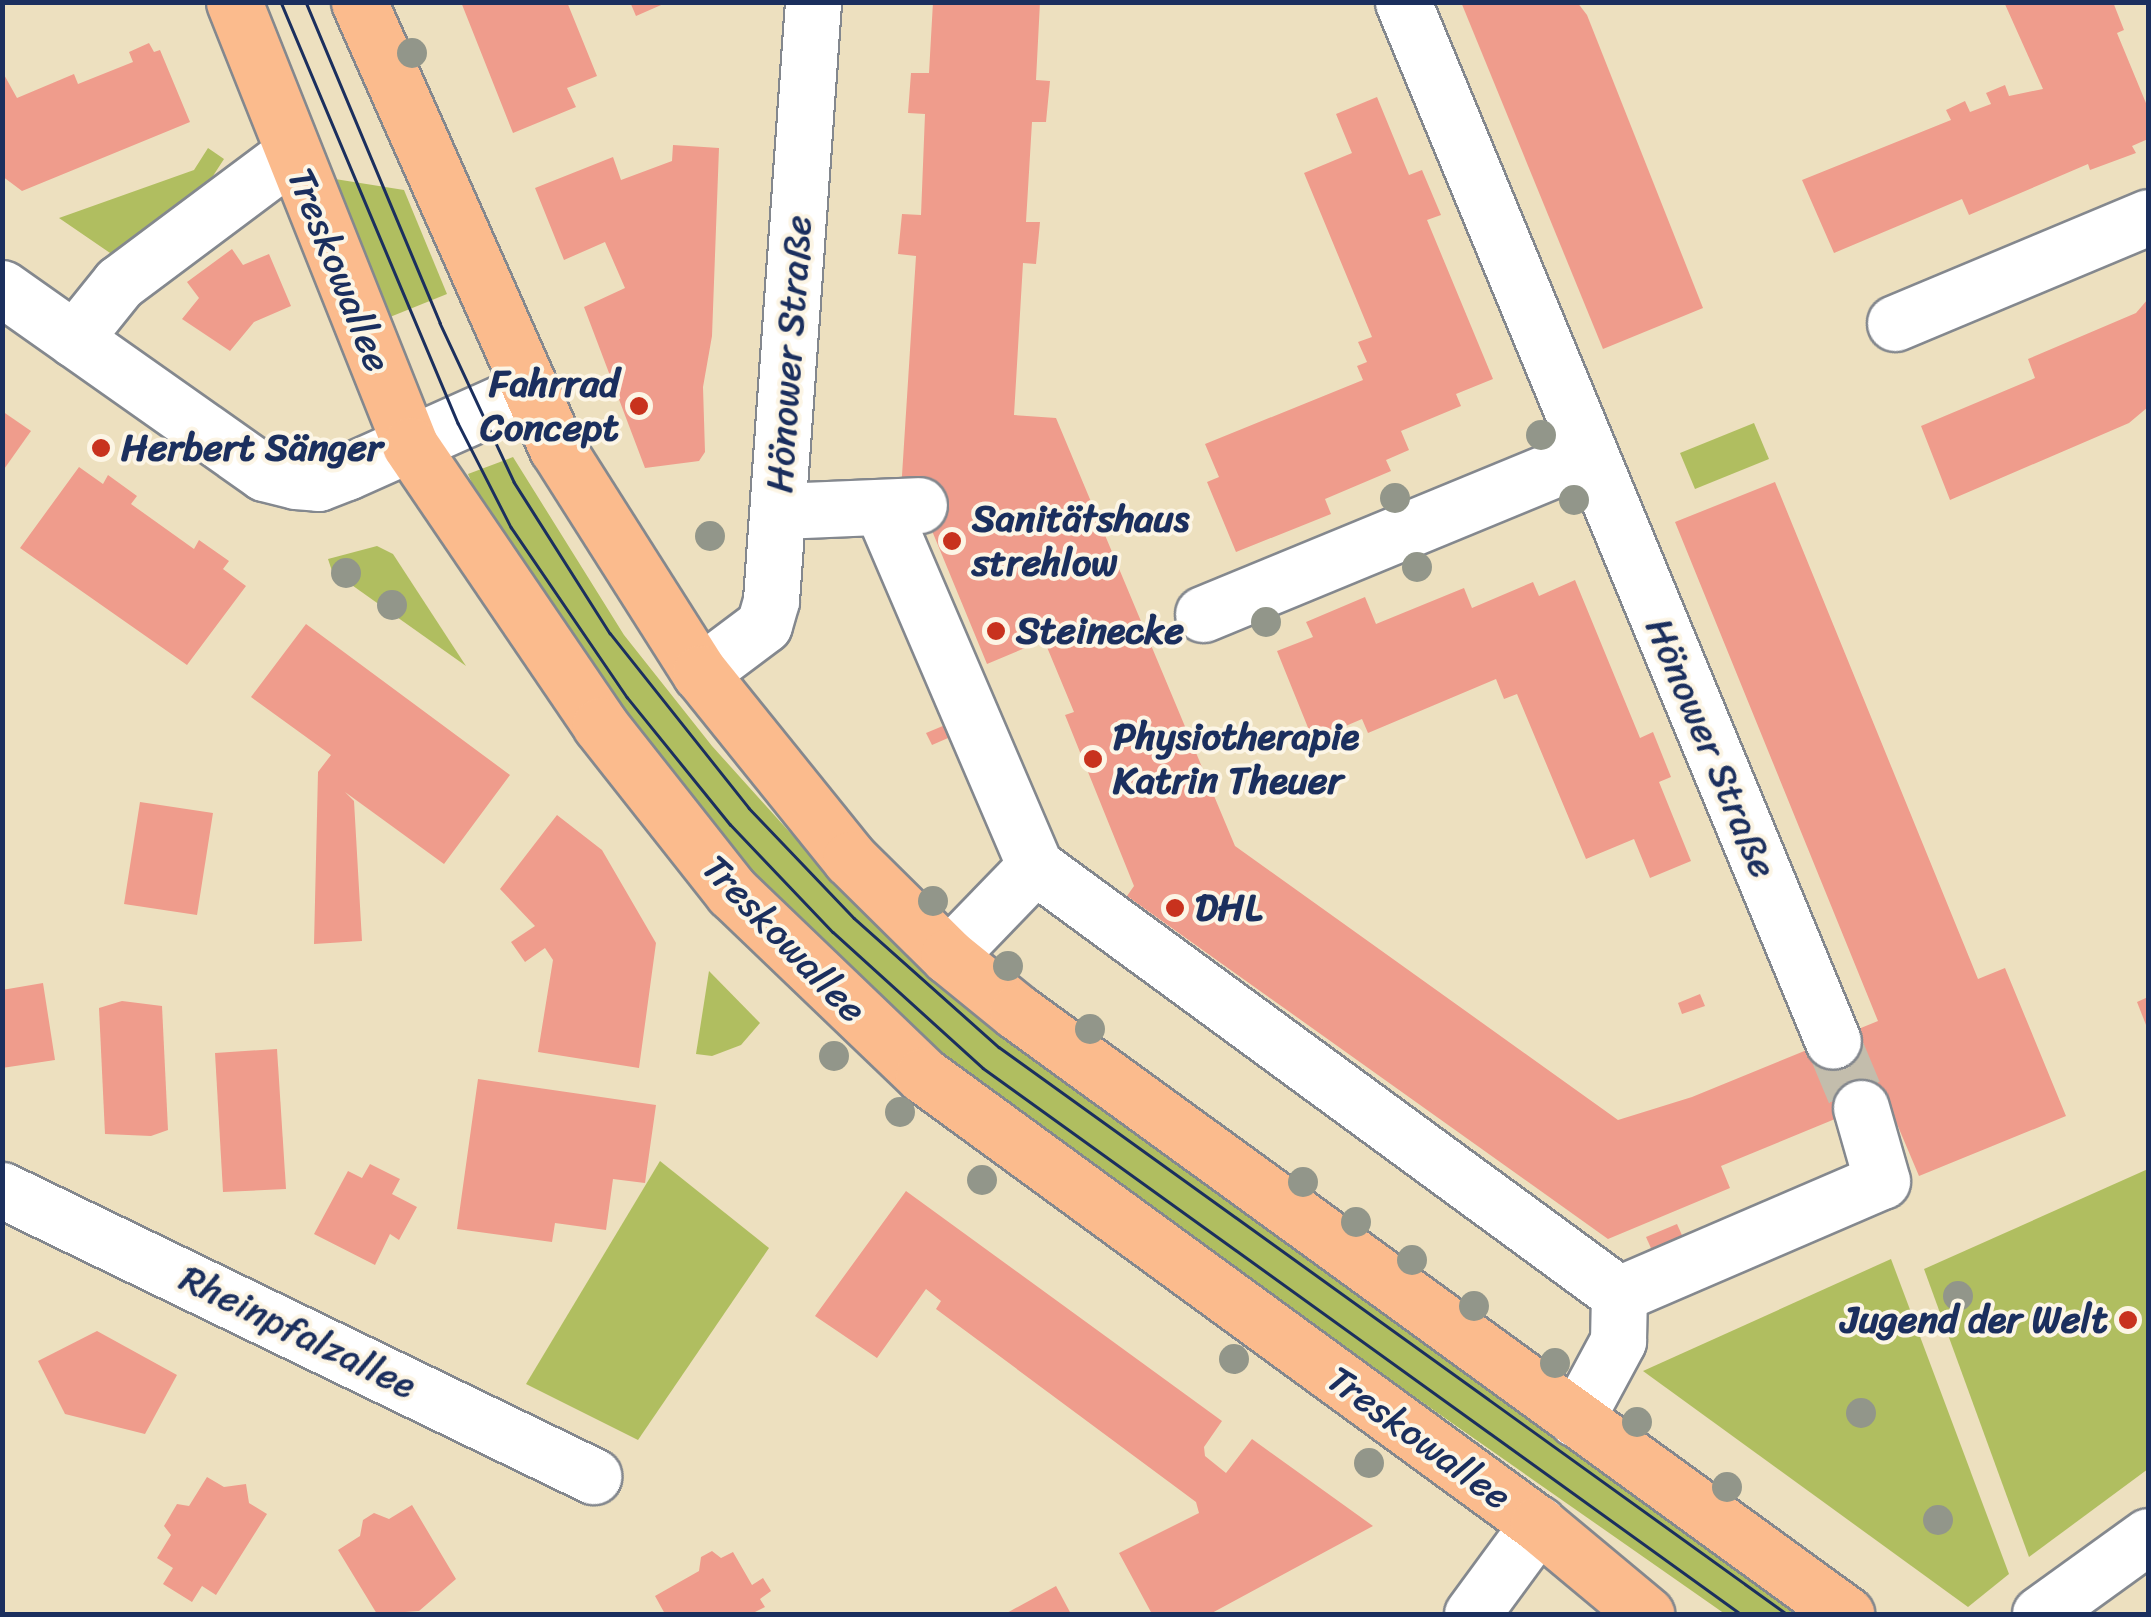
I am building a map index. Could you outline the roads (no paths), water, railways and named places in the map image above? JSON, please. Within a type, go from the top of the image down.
[{"type":"main road","name":"Treskowallee","points":[[234,2],[410,445],[600,726],[732,892],[813,976],[923,1076],[1045,1169],[1538,1524],[1646,1614]]},
{"type":"main road","points":[[359,2],[528,391],[700,672],[850,859],[948,956],[1120,1090],[1846,1614]]},
{"type":"street","name":"Hönower Straße","points":[[700,672],[764,625],[778,511],[813,2]]},
{"type":"street","name":"Hönower Straße","points":[[1403,2],[1587,456],[1833,1041]]},
{"type":"street","points":[[74,339],[119,283],[293,153]]},
{"type":"street","points":[[1895,322],[2148,218]]},
{"type":"street","points":[[2,288],[264,473],[318,483],[528,391]]},
{"type":"street","points":[[1203,614],[1587,456]]},
{"type":"street","points":[[778,511],[901,507],[1035,866],[1619,1294]]},
{"type":"street","points":[[948,956],[1035,866]]},
{"type":"street","points":[[1619,1294],[1882,1181],[1862,1108]]},
{"type":"street","name":"Rheinpfalzallee","points":[[2,1190],[593,1476]]},
{"type":"street","points":[[1576,1419],[1618,1341],[1619,1294]]},
{"type":"street","points":[[1472,1614],[1538,1524]]},
{"type":"street","points":[[2040,1614],[2148,1536]]},
{"type":"tunnel","points":[[1833,1041],[1861,1108]]},
{"type":"tram line","points":[[281,2],[458,423],[511,527],[627,697],[730,824],[833,932],[983,1068],[1741,1614]]},
{"type":"tram line","points":[[306,2],[440,323],[514,482],[610,633],[749,808],[854,918],[999,1047],[1787,1614]]},
{"type":"place","name":"Fahrrad Concept","points":[[639,406]]},
{"type":"place","name":"Herbert Sänger","points":[[101,448]]},
{"type":"place","name":"Sanitätshaus strehlow","points":[[952,541]]},
{"type":"place","name":"Steinecke","points":[[996,631]]},
{"type":"place","name":"Physiotherapie Katrin Theuer","points":[[1093,759]]},
{"type":"place","name":"DHL","points":[[1175,908]]},
{"type":"place","name":"Jugend der Welt","points":[[2128,1320]]}]
